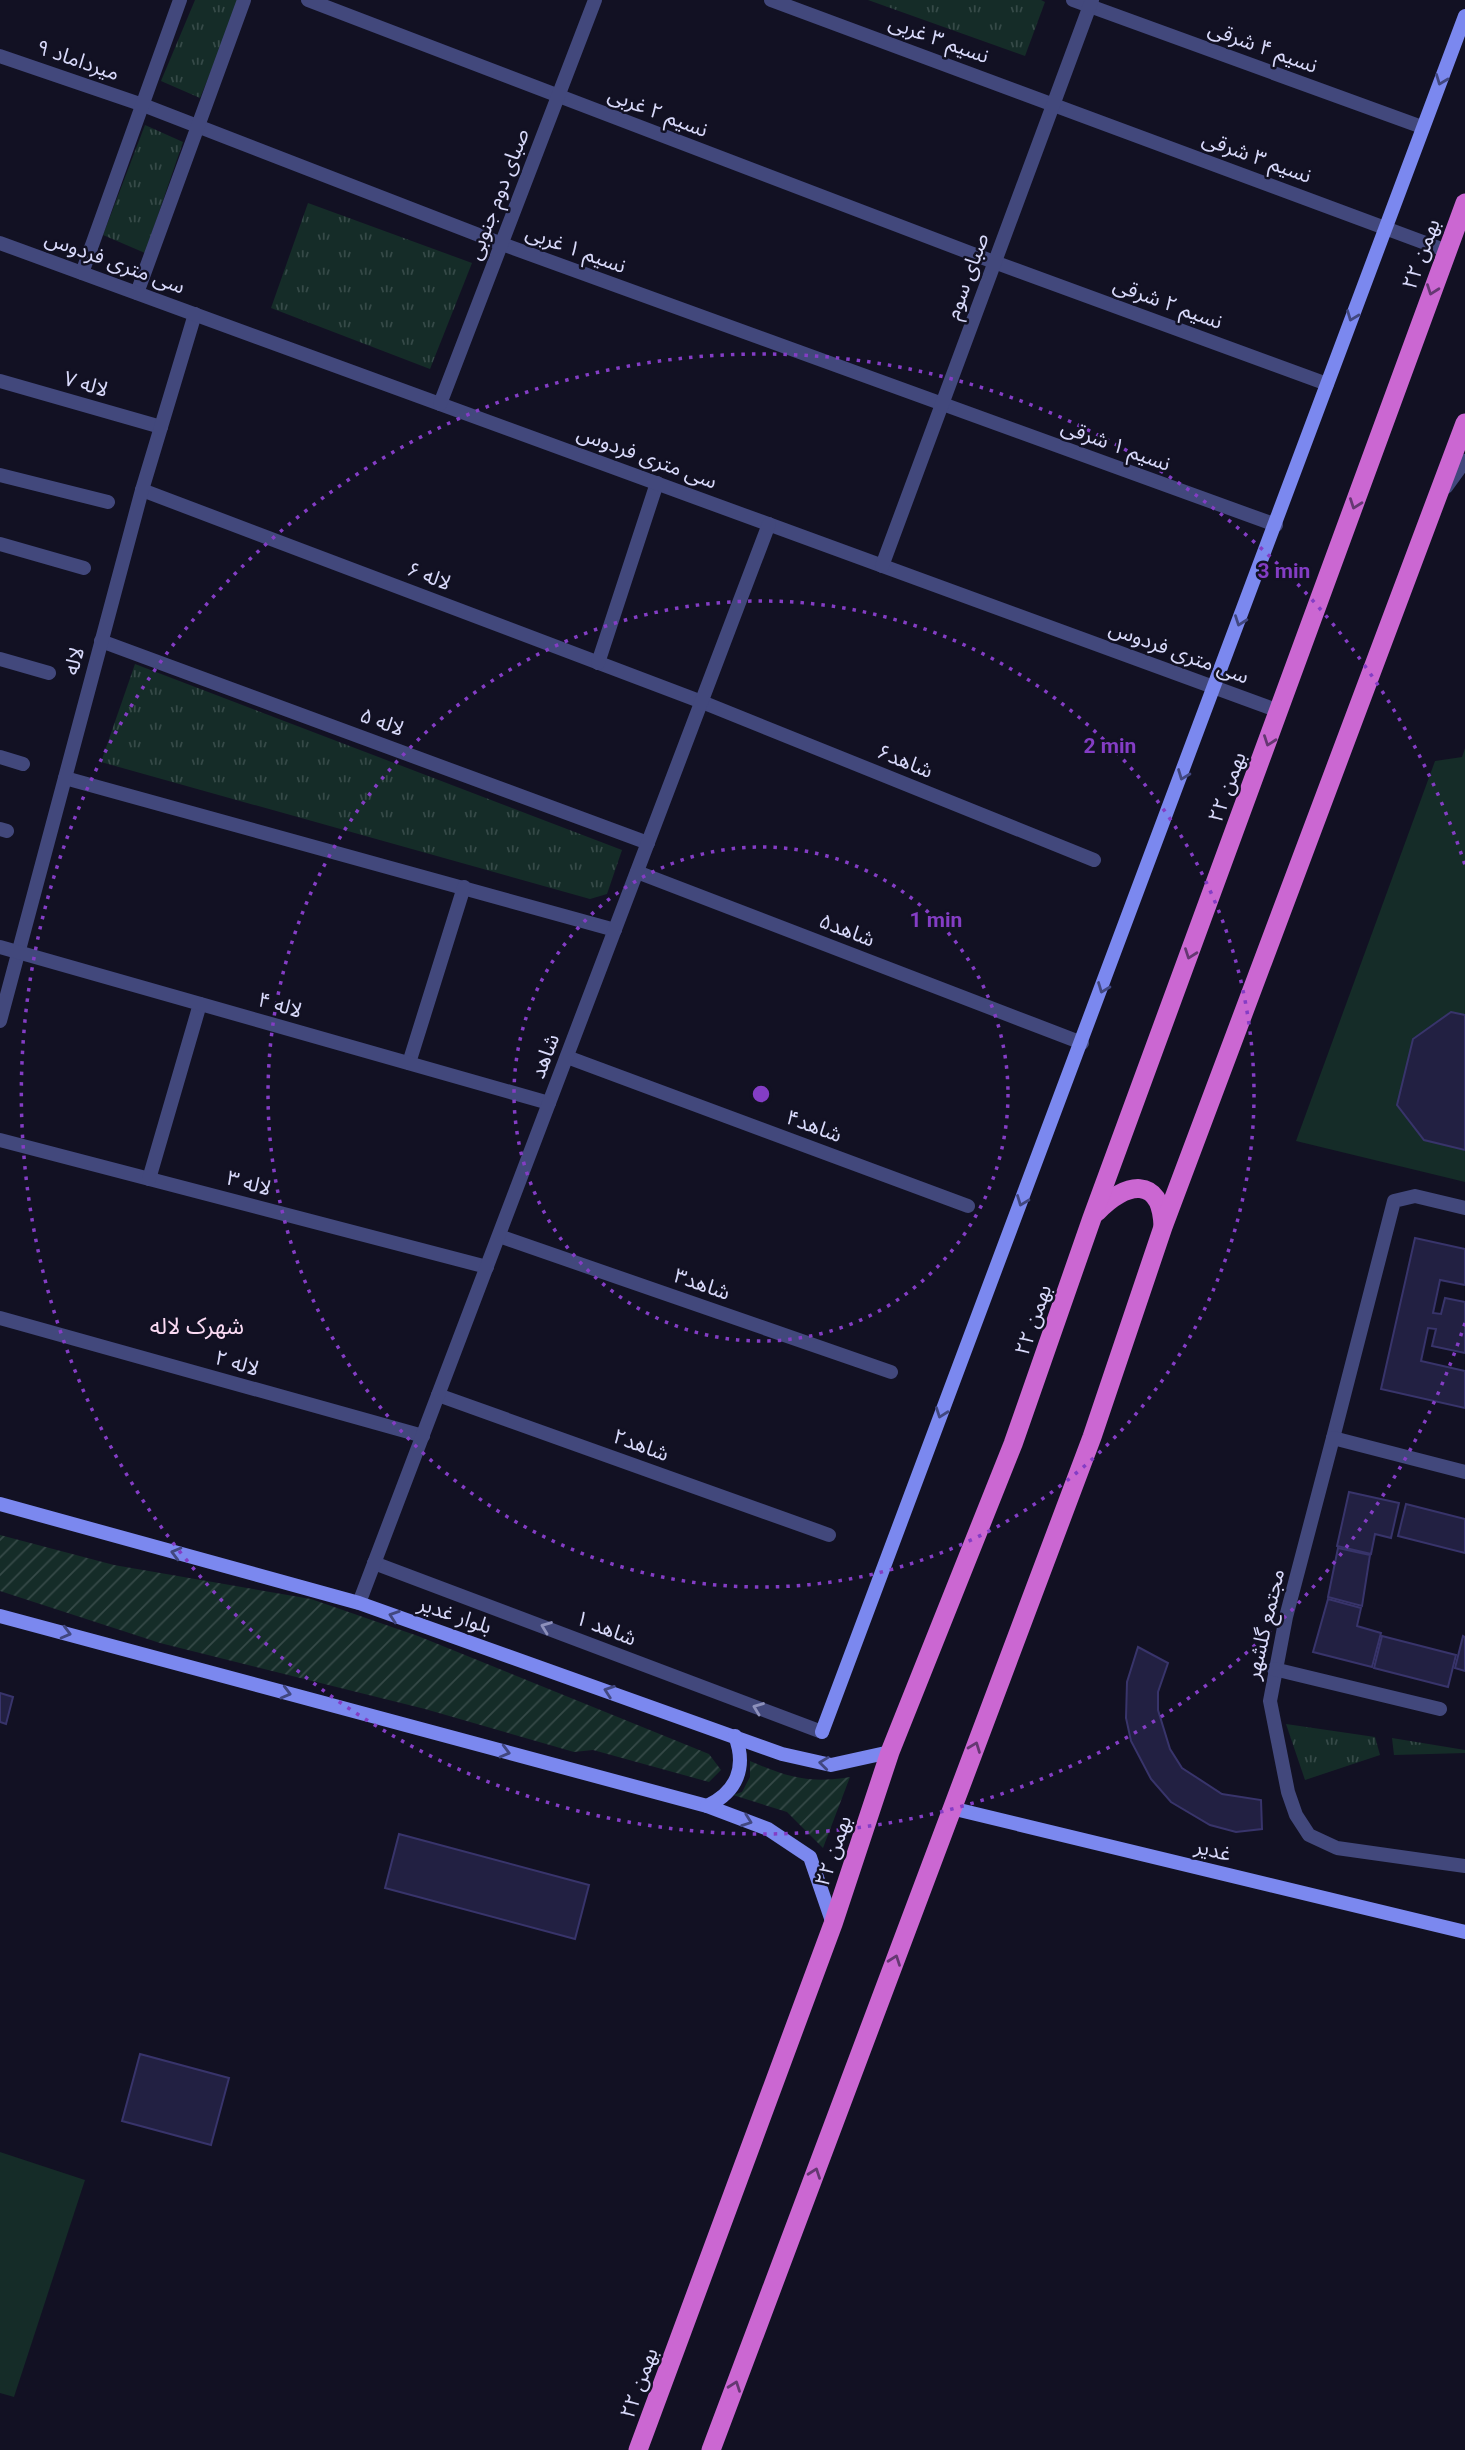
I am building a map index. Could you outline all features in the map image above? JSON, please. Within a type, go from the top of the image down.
[{"type":"highway","name":"۲۲ بهمن","points":[[638,2450],[833,1924],[890,1752],[1013,1444],[1092,1218],[1465,203]]},
{"type":"highway","points":[[712,2450],[1092,1437],[1163,1227],[1465,423]]},
{"type":"highway","points":[[1092,1218],[1110,1198],[1125,1188],[1143,1189],[1155,1198],[1162,1211],[1163,1227]]},
{"type":"main road","points":[[822,1732],[1216,688],[1326,384],[1465,16]]},
{"type":"main road","name":"بلوار غدیر","points":[[0,1504],[359,1603],[782,1755],[831,1765],[890,1752]]},
{"type":"main road","points":[[0,1616],[707,1807],[768,1829],[810,1857],[833,1924]]},
{"type":"main road","points":[[707,1807],[731,1790],[738,1778],[740,1750],[735,1736]]},
{"type":"main road","name":"غدیر","points":[[951,1808],[1465,1932]]},
{"type":"street","points":[[82,273],[180,0]]},
{"type":"street","points":[[137,293],[244,0]]},
{"type":"street","name":"نسیم ۲ غربی","points":[[307,0],[994,262]]},
{"type":"street","name":"صبای دوم جنوبی","points":[[440,404],[595,0]]},
{"type":"street","name":"نسیم ۳ غربی","points":[[771,0],[1053,103]]},
{"type":"street","name":"نسیم ۴ شرقی","points":[[1073,0],[1090,3],[1422,127]]},
{"type":"street","name":"صبای سوم","points":[[882,566],[1090,3]]},
{"type":"street","name":"میرداماد ۹","points":[[0,56],[143,105],[197,127]]},
{"type":"street","name":"نسیم ۳ شرقی","points":[[1053,103],[1447,251]]},
{"type":"street","name":"نسیم ۱ غربی","points":[[197,127],[502,244],[942,405]]},
{"type":"street","name":"سی متری فردوس","points":[[0,243],[1279,712]]},
{"type":"street","name":"نسیم ۲ شرقی","points":[[994,262],[1326,384]]},
{"type":"street","name":"لاله","points":[[0,1021],[142,490],[195,314]]},
{"type":"street","name":"لاله ۷","points":[[0,381],[161,427]]},
{"type":"street","name":"نسیم ۱ شرقی","points":[[942,405],[1276,525]]},
{"type":"street","points":[[1437,500],[1465,461]]},
{"type":"street","points":[[0,475],[107,502]]},
{"type":"street","points":[[598,663],[657,483]]},
{"type":"street","name":"لاله ۶","points":[[142,490],[702,702]]},
{"type":"street","name":"شاهد","points":[[359,1603],[769,524]]},
{"type":"street","points":[[0,544],[83,568]]},
{"type":"street","name":"لاله ۵","points":[[101,641],[648,843]]},
{"type":"street","points":[[0,659],[49,673]]},
{"type":"street","name":"شاهد۶","points":[[702,702],[1094,860]]},
{"type":"street","points":[[0,757],[23,764]]},
{"type":"street","points":[[65,778],[615,930]]},
{"type":"street","name":"شاهد۵","points":[[637,872],[1082,1043]]},
{"type":"street","points":[[409,1063],[464,887]]},
{"type":"street","name":"لاله ۴","points":[[0,947],[549,1103]]},
{"type":"street","points":[[149,1179],[200,1004]]},
{"type":"street","name":"شاهد۴","points":[[567,1057],[968,1206]]},
{"type":"street","name":"لاله ۳","points":[[0,1140],[487,1267]]},
{"type":"street","name":"مجتمع گلشهر","points":[[1465,1208],[1415,1196],[1394,1202],[1275,1669],[1270,1701],[1288,1793],[1296,1815],[1309,1835],[1337,1847],[1465,1866]]},
{"type":"street","name":"شاهد۳","points":[[499,1236],[891,1371]]},
{"type":"street","name":"لاله ۲","points":[[0,1318],[423,1436]]},
{"type":"street","name":"شاهد۲","points":[[438,1395],[829,1535]]},
{"type":"street","points":[[1334,1438],[1465,1472]]},
{"type":"street","name":"شاهد ۱","points":[[374,1563],[822,1732]]},
{"type":"street","points":[[1275,1669],[1440,1709]]},
{"type":"green space","points":[[195,0],[240,0],[200,98],[161,81]]},
{"type":"green space","points":[[868,0],[1041,0],[1045,2],[1025,56]]},
{"type":"green space","points":[[145,125],[183,142],[145,253],[103,235]]},
{"type":"green space","points":[[308,203],[472,263],[430,369],[271,308]]},
{"type":"green space","points":[[135,664],[622,850],[607,894],[590,899],[101,762]]},
{"type":"green space","points":[[1465,748],[1465,1182],[1296,1141],[1435,761],[1462,757]]},
{"type":"green space","points":[[0,1535],[114,1565],[311,1599],[418,1636],[709,1754],[721,1770],[709,1782],[593,1750],[574,1752],[425,1709],[160,1643],[0,1591]]},
{"type":"green space","points":[[1286,1724],[1375,1737],[1380,1755],[1305,1780]]},
{"type":"green space","points":[[1392,1738],[1465,1750],[1465,1753],[1394,1755]]},
{"type":"green space","points":[[750,1761],[798,1778],[822,1780],[850,1777],[823,1848],[787,1812],[733,1795],[742,1792],[750,1777]]},
{"type":"green space","points":[[0,2152],[85,2180],[14,2397],[0,2393]]},
{"type":"building","points":[[1451,1012],[1465,1015],[1465,1150],[1424,1140],[1397,1105],[1413,1039]]},
{"type":"building","points":[[1415,1238],[1465,1249],[1465,1285],[1440,1280],[1433,1313],[1441,1314],[1445,1298],[1465,1302],[1465,1353],[1432,1346],[1436,1329],[1428,1328],[1421,1361],[1465,1371],[1465,1408],[1381,1389]]},
{"type":"building","points":[[1349,1492],[1399,1503],[1391,1538],[1375,1534],[1371,1554],[1337,1546]]},
{"type":"building","points":[[1406,1504],[1465,1519],[1465,1553],[1398,1536]]},
{"type":"building","points":[[1338,1548],[1370,1555],[1362,1606],[1328,1597]]},
{"type":"building","points":[[1328,1599],[1361,1608],[1357,1626],[1381,1633],[1372,1667],[1313,1652]]},
{"type":"building","points":[[1382,1636],[1456,1655],[1448,1687],[1374,1668]]},
{"type":"building","points":[[1463,1636],[1465,1637],[1465,1671],[1455,1668]]},
{"type":"building","points":[[1138,1647],[1168,1663],[1158,1692],[1158,1710],[1170,1749],[1182,1768],[1222,1794],[1261,1800],[1262,1829],[1236,1832],[1210,1825],[1171,1802],[1151,1779],[1131,1741],[1126,1718],[1127,1682]]},
{"type":"building","points":[[0,1693],[13,1697],[6,1724],[0,1722]]},
{"type":"building","points":[[399,1834],[589,1885],[575,1939],[385,1888]]},
{"type":"building","points":[[140,2054],[229,2078],[211,2145],[122,2121]]},
{"type":"district","name":"شهرک لاله","points":[[197,1326]]}]
